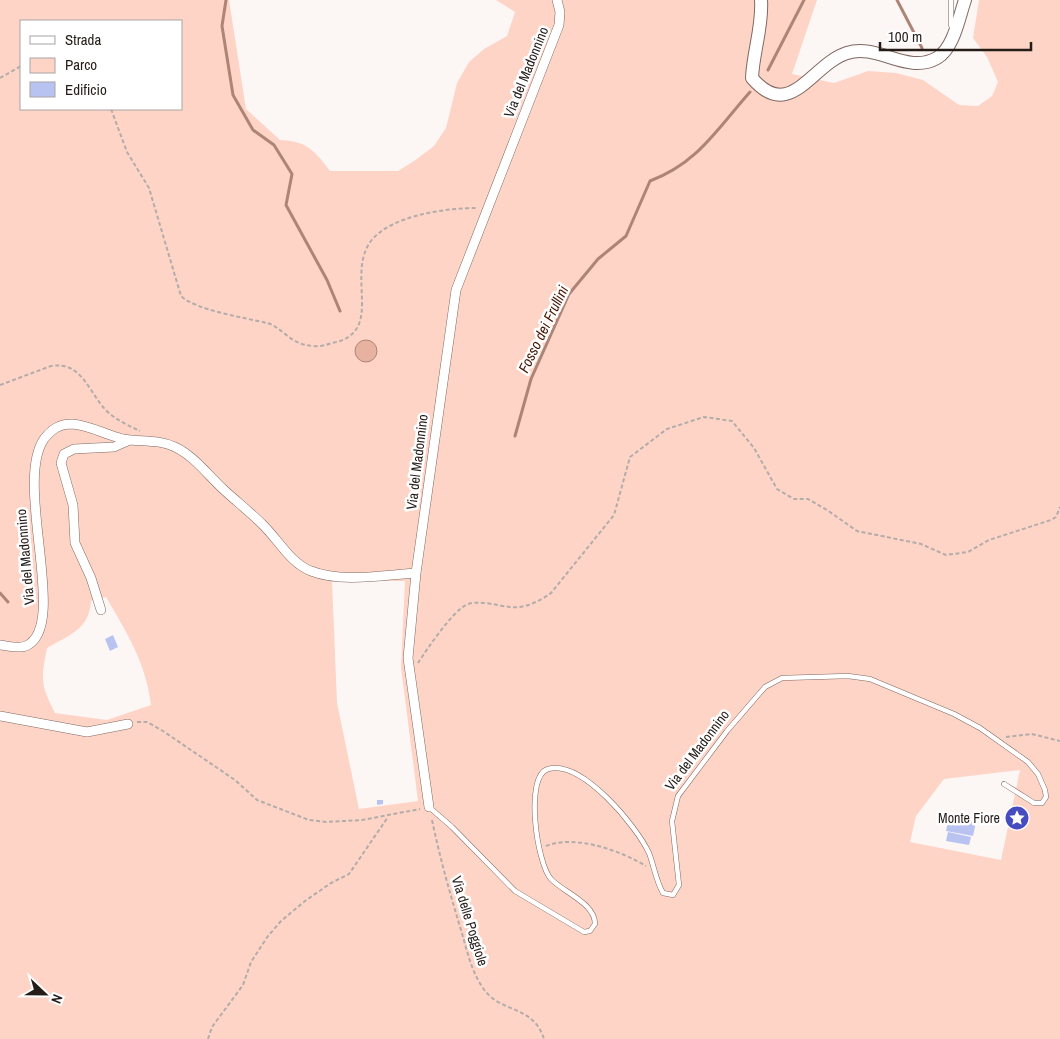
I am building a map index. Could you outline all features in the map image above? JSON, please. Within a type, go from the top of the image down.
[{"type":"main road","points":[[762,0],[762,13],[752,61],[752,78],[761,88],[772,95],[785,95],[795,90],[846,53],[870,52],[914,64],[928,62],[939,56],[947,47],[965,0]]},
{"type":"street","name":"Via del Madonnino","points":[[0,645],[26,646],[35,639],[43,621],[42,568],[33,487],[34,464],[40,446],[51,430],[62,424],[74,424],[130,440],[145,440],[174,447],[191,458],[262,524],[293,560],[304,568],[319,573],[346,576],[416,573],[453,301],[487,208],[559,25],[560,12],[557,0]]},
{"type":"street","name":"Via del Madonnino","points":[[101,610],[93,583],[75,543],[73,505],[61,463],[64,454],[74,449],[114,447],[130,440]]},
{"type":"street","points":[[416,573],[408,658],[429,807]]},
{"type":"street","points":[[0,716],[87,732],[128,724]]},
{"type":"lane","points":[[951,0],[951,25],[954,31]]},
{"type":"lane","name":"Via del Madonnino","points":[[429,807],[452,827],[515,891],[581,930],[590,931],[595,924],[591,912],[551,879],[541,862],[535,800],[536,784],[543,771],[563,769],[587,782],[613,803],[645,845],[663,893],[670,896],[676,893],[679,879],[672,820],[678,796],[727,731],[765,687],[776,680],[792,677],[833,676],[870,679],[954,714],[995,738],[1032,766],[1045,790],[1046,797],[1042,803],[1034,803],[1004,784]]},
{"type":"path","points":[[0,78],[20,67]]},
{"type":"path","points":[[110,110],[127,152],[148,188],[181,296],[190,302],[239,318],[268,323],[290,340],[313,346],[341,342],[353,334],[360,324],[362,316],[361,268],[363,257],[371,241],[386,228],[404,220],[430,214],[462,208],[487,208]]},
{"type":"path","points":[[0,385],[51,366],[59,365],[69,368],[79,373],[104,408],[124,424],[147,434]]},
{"type":"path","points":[[411,673],[438,634],[466,605],[480,603],[516,607],[542,600],[551,593],[614,515],[630,457],[667,429],[704,417],[732,420],[754,448],[777,488],[794,499],[808,499],[828,510],[857,531],[921,544],[946,554],[968,552],[989,540],[1051,520],[1056,517],[1060,507]]},
{"type":"path","points":[[128,724],[147,722],[235,780],[258,800],[309,820],[326,822],[388,817],[429,807]]},
{"type":"path","points":[[995,738],[1032,734],[1060,741]]},
{"type":"path","name":"Via delle Poggiole","points":[[429,807],[447,884],[473,968],[482,988],[491,998],[519,1010],[533,1019],[544,1039]]},
{"type":"path","points":[[208,1039],[212,1027],[243,985],[251,962],[268,936],[305,901],[331,883],[349,874],[388,817]]},
{"type":"path","points":[[539,848],[552,843],[570,841],[590,844],[628,856],[656,872]]},
{"type":"green space","points":[[0,0],[229,0],[246,109],[280,140],[297,142],[310,148],[330,171],[398,171],[434,146],[446,128],[457,83],[469,62],[484,49],[507,36],[515,12],[496,0],[817,0],[792,74],[834,83],[868,71],[896,73],[923,80],[959,105],[978,106],[992,96],[998,82],[987,57],[973,38],[979,0],[1060,0],[1060,1039],[0,1039]],"holes":[[[332,581],[405,581],[401,667],[418,801],[359,809],[337,703]],[[106,597],[140,662],[145,675],[151,705],[107,720],[55,713],[44,688],[43,681],[47,648],[70,635],[82,625],[86,619],[91,601]],[[1020,770],[1001,860],[910,842],[916,816],[944,779]]]},
{"type":"shaded area","points":[[366,340],[374,343],[377,351],[374,359],[366,362],[358,359],[355,351],[358,343]]},
{"type":"building","points":[[113,635],[118,647],[110,651],[105,639]]},
{"type":"building","points":[[377,800],[383,800],[383,804],[377,805]]},
{"type":"building","points":[[949,816],[976,822],[973,836],[946,831]]},
{"type":"building","points":[[948,832],[971,837],[969,845],[946,841]]},
{"type":"waterway","points":[[226,0],[222,26],[233,95],[253,130],[274,145],[292,174],[286,205],[327,280],[340,311]]},
{"type":"waterway","name":"Fosso dei Frullini","points":[[768,70],[804,0]]},
{"type":"waterway","points":[[897,0],[922,48]]},
{"type":"waterway","name":"Fosso dei Frullini","points":[[515,436],[531,379],[569,294],[598,259],[626,236],[650,181],[667,174],[694,155],[717,132],[750,92]]},
{"type":"waterway","points":[[0,593],[8,602]]},
{"type":"place","name":"Monte Fiore","points":[[1017,818]]}]
